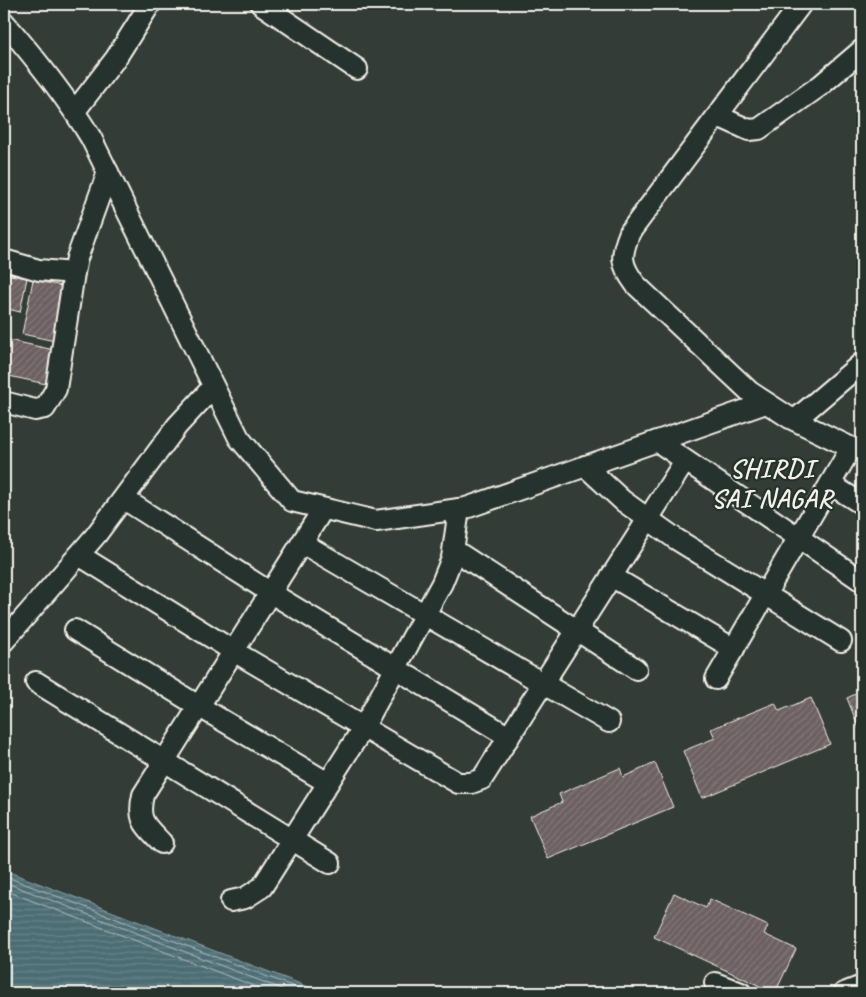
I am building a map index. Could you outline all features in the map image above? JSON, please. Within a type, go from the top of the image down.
[{"type":"street","points":[[75,111],[116,58],[150,4]]},
{"type":"street","points":[[261,4],[357,69]]},
{"type":"street","points":[[716,680],[830,484],[857,450],[794,420],[750,392],[636,285],[625,270],[622,252],[630,232],[801,4]]},
{"type":"street","points":[[4,22],[34,57],[75,111],[108,172],[238,438],[292,501],[376,522],[460,509],[766,403]]},
{"type":"street","points":[[718,116],[749,130],[759,129],[859,60]]},
{"type":"street","points":[[4,402],[35,410],[45,408],[56,389],[77,258],[108,172]]},
{"type":"street","points":[[4,260],[39,270],[74,273]]},
{"type":"street","points":[[794,420],[862,363]]},
{"type":"street","points":[[4,641],[79,555],[124,499],[177,426],[213,387]]},
{"type":"street","points":[[657,441],[862,581]]},
{"type":"street","points":[[79,555],[235,652],[363,728],[458,782],[472,783],[482,779],[685,461]]},
{"type":"street","points":[[585,466],[623,502],[648,520],[765,596],[841,641]]},
{"type":"street","points":[[830,484],[862,504]]},
{"type":"street","points":[[124,499],[271,594],[509,737]]},
{"type":"street","points":[[162,843],[145,824],[139,812],[143,795],[235,652],[323,508]]},
{"type":"street","points":[[231,901],[245,898],[262,887],[363,728],[442,583],[454,550],[460,509]]},
{"type":"street","points":[[302,543],[608,722]]},
{"type":"street","points":[[454,550],[636,670]]},
{"type":"street","points":[[611,576],[734,649]]},
{"type":"street","points":[[75,630],[328,783]]},
{"type":"street","points":[[36,682],[330,863]]},
{"type":"street","points":[[715,983],[741,993]]},
{"type":"street","points":[[844,993],[862,986]]},
{"type":"water","points":[[4,870],[324,993],[4,993]]},
{"type":"building","points":[[4,274],[27,278],[20,312],[4,308]]},
{"type":"building","points":[[33,280],[67,287],[55,341],[22,334]]},
{"type":"building","points":[[4,339],[54,350],[46,384],[4,375]]},
{"type":"building","points":[[862,691],[862,736],[847,698]]},
{"type":"building","points":[[811,698],[830,744],[702,798],[683,751],[715,738],[711,729],[775,703],[779,711]]},
{"type":"building","points":[[655,763],[673,807],[548,859],[530,816],[562,802],[559,794],[620,768],[623,777]]},
{"type":"building","points":[[674,893],[706,908],[710,899],[768,926],[764,934],[796,949],[775,993],[654,937]]},
{"type":"district","name":"SHIRDI SAI NAGAR","points":[[772,483]]}]
